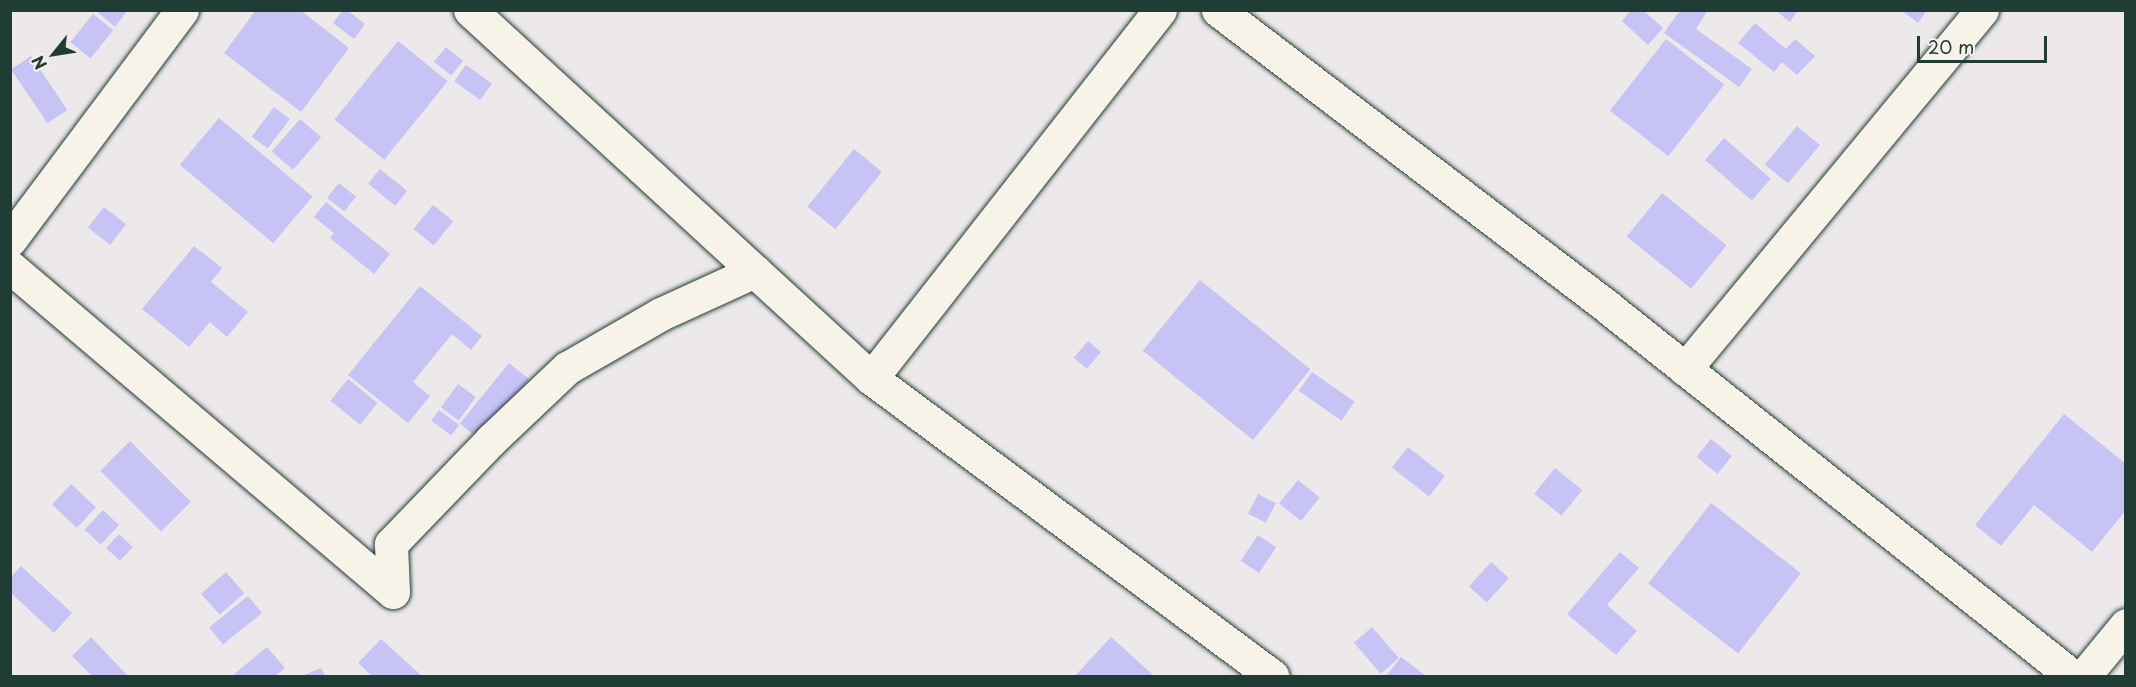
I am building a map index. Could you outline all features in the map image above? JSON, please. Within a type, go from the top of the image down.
[{"type":"street","points":[[10,240],[182,10]]},
{"type":"street","points":[[470,10],[871,378],[1272,676]]},
{"type":"street","points":[[871,378],[1160,10]]},
{"type":"street","points":[[1218,10],[1685,369],[2072,676]]},
{"type":"street","points":[[1685,369],[1982,10]]},
{"type":"street","points":[[10,267],[393,592],[391,544],[491,440],[567,368],[661,314],[755,271]]},
{"type":"street","points":[[2084,676],[2126,625]]},
{"type":"building","points":[[95,10],[128,10],[115,27]]},
{"type":"building","points":[[256,10],[300,10],[349,48],[301,112],[224,53]]},
{"type":"building","points":[[343,10],[347,10],[365,24],[354,39],[333,23]]},
{"type":"building","points":[[1631,10],[1643,10],[1663,28],[1648,45],[1622,21]]},
{"type":"building","points":[[1680,10],[1708,10],[1696,29],[1752,69],[1739,87],[1664,33]]},
{"type":"building","points":[[1775,10],[1798,10],[1790,22]]},
{"type":"building","points":[[1901,10],[1927,10],[1918,23]]},
{"type":"building","points":[[93,14],[113,30],[91,58],[70,42]]},
{"type":"building","points":[[1755,23],[1786,49],[1795,39],[1815,56],[1797,75],[1782,62],[1774,72],[1738,43]]},
{"type":"building","points":[[1666,39],[1724,85],[1668,156],[1610,111]]},
{"type":"building","points":[[398,41],[448,81],[384,160],[334,119]]},
{"type":"building","points":[[446,47],[463,61],[451,76],[434,62]]},
{"type":"building","points":[[31,56],[67,110],[47,123],[11,69]]},
{"type":"building","points":[[466,65],[492,84],[480,100],[454,81]]},
{"type":"building","points":[[274,107],[290,119],[268,149],[252,137]]},
{"type":"building","points":[[219,118],[312,196],[273,243],[180,165]]},
{"type":"building","points":[[300,119],[321,137],[293,170],[272,151]]},
{"type":"building","points":[[1797,126],[1820,145],[1788,184],[1765,164]]},
{"type":"building","points":[[1724,138],[1771,179],[1752,201],[1705,160]]},
{"type":"building","points":[[854,149],[882,172],[835,229],[807,207]]},
{"type":"building","points":[[380,169],[407,191],[395,206],[368,184]]},
{"type":"building","points":[[339,183],[356,197],[344,212],[327,198]]},
{"type":"building","points":[[1662,193],[1727,245],[1691,289],[1627,237]]},
{"type":"building","points":[[326,202],[390,254],[374,274],[330,238],[334,233],[314,217]]},
{"type":"building","points":[[433,205],[453,221],[434,245],[413,229]]},
{"type":"building","points":[[104,207],[126,224],[110,245],[88,227]]},
{"type":"building","points":[[194,246],[222,268],[211,282],[248,312],[227,337],[210,322],[189,347],[142,309]]},
{"type":"building","points":[[1200,280],[1310,369],[1253,440],[1143,351]]},
{"type":"building","points":[[420,286],[482,336],[471,350],[452,334],[413,382],[430,396],[408,423],[348,375]]},
{"type":"building","points":[[1088,341],[1101,352],[1087,369],[1074,358]]},
{"type":"building","points":[[509,363],[529,379],[480,440],[460,424]]},
{"type":"building","points":[[1312,372],[1355,402],[1341,421],[1299,391]]},
{"type":"building","points":[[348,379],[378,403],[360,425],[330,401]]},
{"type":"building","points":[[458,384],[476,397],[459,420],[441,407]]},
{"type":"building","points":[[439,410],[459,425],[451,435],[431,420]]},
{"type":"building","points":[[2064,414],[2126,464],[2126,510],[2092,552],[2034,505],[2001,546],[1975,525]]},
{"type":"building","points":[[1711,439],[1732,456],[1718,474],[1697,457]]},
{"type":"building","points":[[130,441],[191,502],[161,532],[100,471]]},
{"type":"building","points":[[1408,447],[1445,476],[1429,496],[1392,467]]},
{"type":"building","points":[[1555,468],[1582,490],[1561,516],[1534,494]]},
{"type":"building","points":[[1298,480],[1320,498],[1301,521],[1279,503]]},
{"type":"building","points":[[71,484],[96,507],[77,528],[52,504]]},
{"type":"building","points":[[1258,494],[1276,503],[1266,523],[1248,514]]},
{"type":"building","points":[[1711,503],[1801,573],[1738,654],[1648,583]]},
{"type":"building","points":[[103,510],[119,525],[101,545],[85,530]]},
{"type":"building","points":[[119,534],[133,547],[120,561],[106,548]]},
{"type":"building","points":[[1258,535],[1276,547],[1259,573],[1241,561]]},
{"type":"building","points":[[1620,552],[1639,568],[1607,605],[1637,631],[1616,655],[1567,614]]},
{"type":"building","points":[[1491,562],[1509,578],[1487,603],[1469,587]]},
{"type":"building","points":[[21,566],[72,613],[54,633],[10,592],[10,578]]},
{"type":"building","points":[[226,572],[244,593],[219,615],[201,594]]},
{"type":"building","points":[[248,596],[262,613],[223,645],[209,627]]},
{"type":"building","points":[[1372,627],[1399,658],[1381,674],[1354,643]]},
{"type":"building","points":[[91,637],[128,676],[92,676],[72,656]]},
{"type":"building","points":[[1111,637],[1152,674],[1150,676],[1075,676]]},
{"type":"building","points":[[381,639],[422,676],[372,676],[358,663]]},
{"type":"building","points":[[267,647],[285,668],[275,676],[232,676]]},
{"type":"building","points":[[1401,657],[1426,676],[1386,676]]},
{"type":"building","points":[[321,668],[325,676],[302,676]]}]
